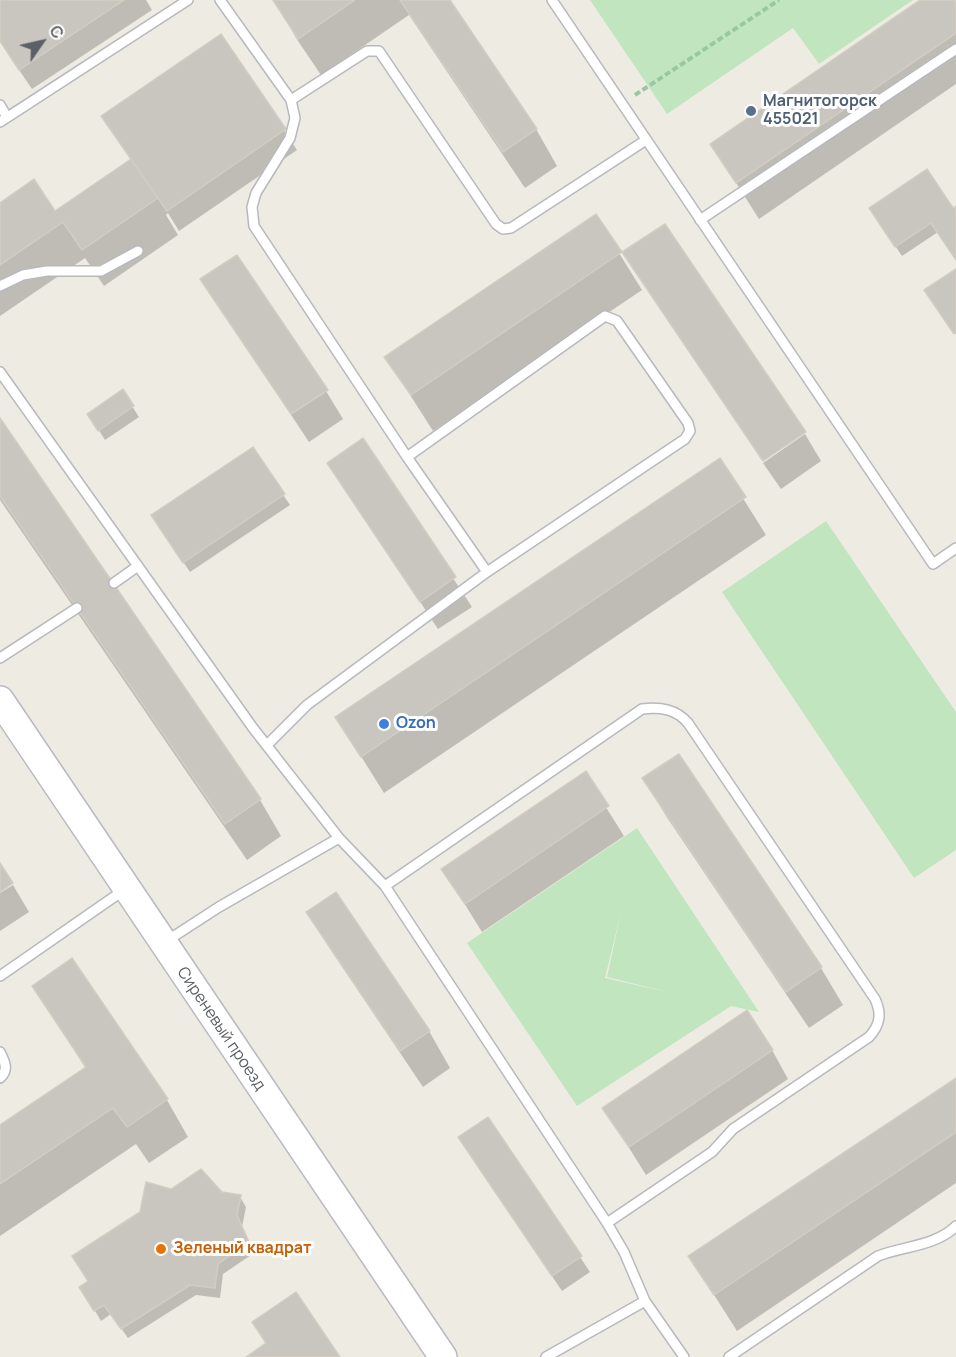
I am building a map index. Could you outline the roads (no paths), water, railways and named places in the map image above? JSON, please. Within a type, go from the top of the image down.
[{"type":"main road","name":"Сиреневый проезд","points":[[0,700],[125,889],[443,1357]]},
{"type":"lane","points":[[0,105],[4,119],[188,0]]},
{"type":"lane","points":[[220,0],[291,100],[295,118],[290,138],[256,193],[252,207],[255,226],[407,457],[487,572]]},
{"type":"lane","points":[[552,0],[933,564],[956,548]]},
{"type":"lane","points":[[700,220],[956,49]]},
{"type":"lane","points":[[291,100],[367,51],[379,51],[496,224],[503,229],[511,228],[646,140]]},
{"type":"lane","points":[[0,286],[23,275],[47,271],[101,271],[138,251]]},
{"type":"lane","points":[[267,745],[307,705],[487,572],[688,435],[688,423],[617,321],[610,316],[601,318],[407,457]]},
{"type":"lane","points":[[0,372],[267,745],[339,838],[385,886],[607,1224],[624,1252],[645,1301],[684,1357]]},
{"type":"lane","points":[[114,583],[138,566]]},
{"type":"lane","points":[[0,657],[77,608]]},
{"type":"lane","points":[[385,886],[642,709],[657,708],[672,711],[688,723],[875,999],[880,1008],[880,1019],[876,1029],[869,1036],[733,1129],[712,1152],[607,1224]]},
{"type":"lane","points":[[163,943],[219,907],[339,838]]},
{"type":"lane","points":[[0,976],[125,889]]},
{"type":"lane","points":[[0,1052],[6,1065],[6,1071],[0,1078]]},
{"type":"lane","points":[[729,1357],[878,1256],[899,1248],[918,1246],[949,1233],[956,1226]]},
{"type":"lane","points":[[546,1357],[645,1301]]},
{"type":"place","name":"Магнитогорск 455021","points":[[751,111]]},
{"type":"place","name":"Ozon","points":[[384,724]]},
{"type":"place","name":"Зеленый квадрат","points":[[161,1249]]}]
